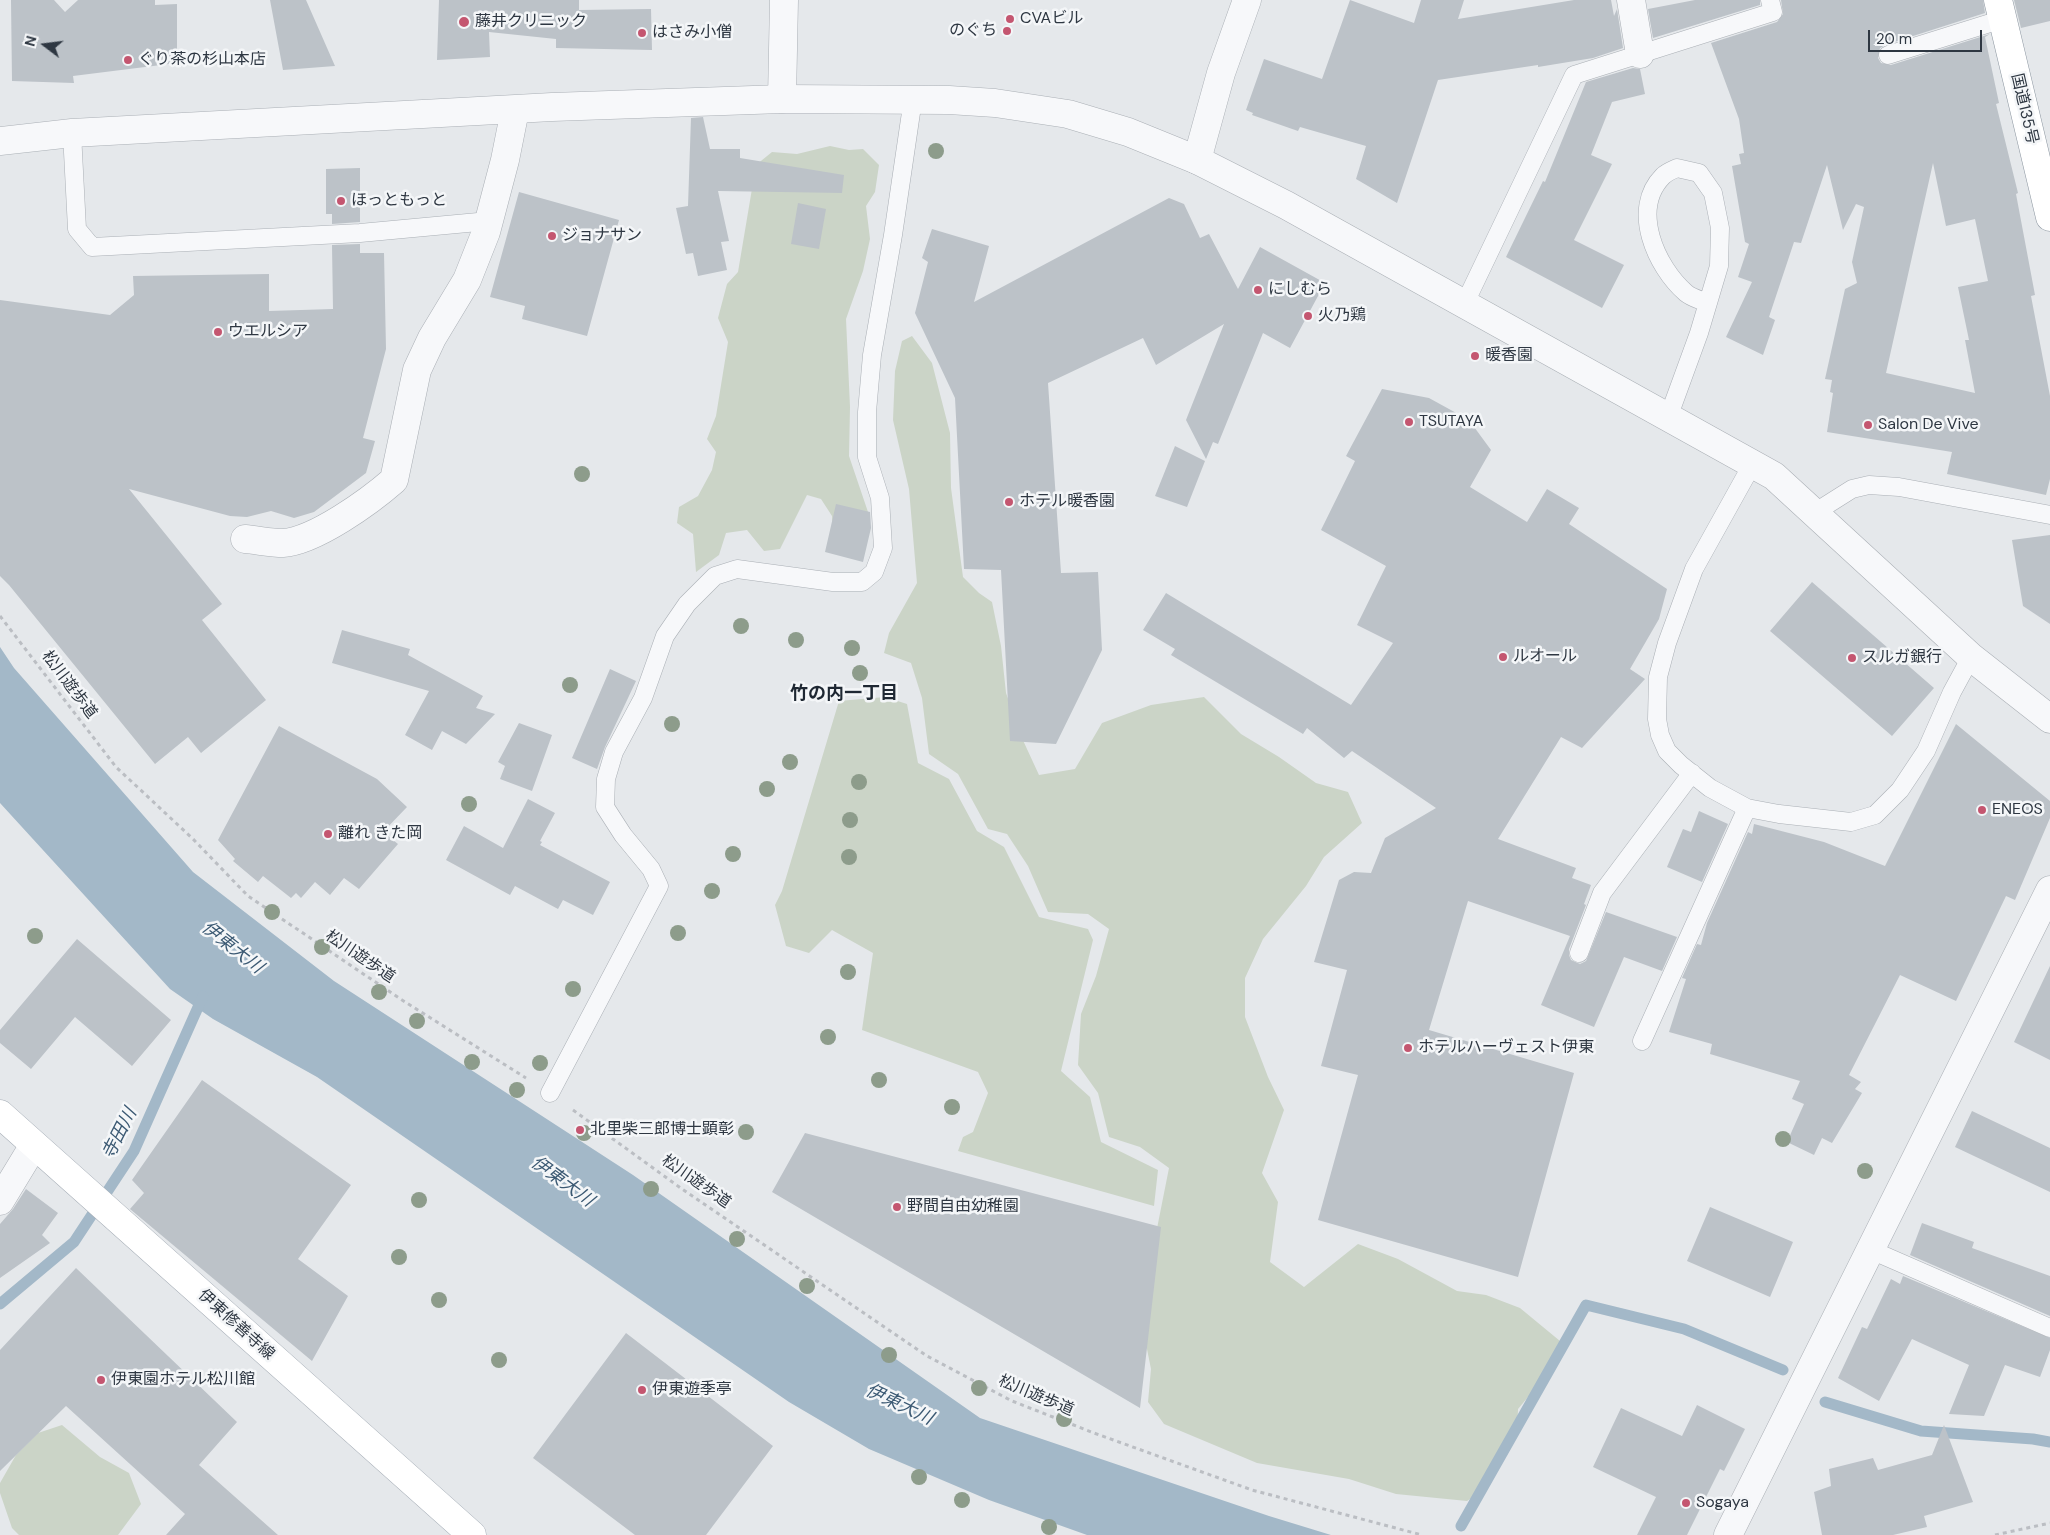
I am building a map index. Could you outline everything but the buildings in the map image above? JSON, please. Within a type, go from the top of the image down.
[{"type":"main road","name":"国道135号","points":[[2000,10],[2050,218]]},
{"type":"main road","name":"伊東修善寺線","points":[[0,1114],[472,1535]]},
{"type":"street","points":[[782,99],[784,0]]},
{"type":"street","points":[[1197,160],[1221,73],[1247,0]]},
{"type":"street","points":[[1631,0],[1640,54]]},
{"type":"street","points":[[0,141],[72,133],[552,107],[782,99],[913,99],[995,103],[1068,114],[1128,132],[1197,160],[1303,214],[1668,418],[1753,463],[1774,476],[1971,657],[2050,719]]},
{"type":"street","points":[[245,539],[284,543],[318,532],[380,492],[394,480],[416,370],[432,338],[468,280],[489,221],[505,160],[515,110]]},
{"type":"street","points":[[1728,1535],[2050,890]]},
{"type":"street","points":[[0,1201],[34,1144]]},
{"type":"lane","points":[[1464,305],[1574,75],[1773,12],[1770,0]]},
{"type":"lane","points":[[1888,55],[2000,10]]},
{"type":"lane","points":[[550,1093],[659,886],[651,869],[623,835],[605,807],[606,779],[614,752],[643,698],[665,636],[687,604],[715,576],[737,569],[833,582],[862,582],[874,572],[883,548],[880,498],[867,457],[867,412],[872,355],[893,235],[913,99]]},
{"type":"lane","points":[[72,133],[77,229],[92,247],[360,233],[489,221]]},
{"type":"lane","points":[[1668,418],[1708,302],[1719,256],[1720,228],[1713,193],[1699,172],[1677,168],[1664,175],[1651,195],[1647,214],[1652,241],[1669,276],[1688,295],[1708,302]]},
{"type":"lane","points":[[1753,463],[1694,568],[1667,643],[1658,677],[1657,719],[1660,736],[1667,751],[1710,788],[1748,808],[1779,814],[1851,822],[1875,815],[1900,790],[1926,751],[1952,692],[1971,657]]},
{"type":"lane","points":[[1814,513],[1852,489],[1869,485],[1899,487],[2050,515]]},
{"type":"lane","points":[[1579,953],[1602,893],[1692,773]]},
{"type":"lane","points":[[1642,1041],[1748,808]]},
{"type":"lane","points":[[1871,1250],[2050,1328]]},
{"type":"path","name":"松川遊歩道","points":[[0,616],[116,767],[193,840],[248,896],[402,1000],[550,1093],[682,1189],[927,1356],[1012,1401],[1094,1433],[1252,1490],[1422,1535]]},
{"type":"path","points":[[1994,1535],[2050,1523]]},
{"type":"shaded area","points":[[830,146],[849,150],[863,149],[879,165],[875,192],[866,206],[870,239],[863,271],[846,319],[850,407],[849,456],[868,512],[869,529],[834,550],[832,516],[821,499],[807,495],[780,549],[764,551],[747,530],[726,533],[719,555],[696,572],[693,534],[677,523],[679,507],[698,496],[712,470],[716,452],[707,439],[716,416],[728,342],[718,318],[727,284],[738,272],[756,165],[772,152],[797,154]]},
{"type":"shaded area","points":[[912,336],[932,363],[950,433],[951,488],[963,577],[979,593],[992,602],[1001,646],[1006,693],[1021,736],[1039,775],[1075,769],[1102,723],[1151,705],[1204,697],[1241,734],[1279,757],[1316,783],[1348,792],[1362,823],[1324,857],[1306,886],[1263,939],[1245,978],[1245,1017],[1268,1077],[1284,1110],[1262,1173],[1278,1202],[1270,1262],[1304,1287],[1358,1244],[1398,1259],[1457,1291],[1486,1295],[1520,1308],[1560,1341],[1553,1367],[1518,1409],[1517,1437],[1485,1489],[1467,1501],[1396,1494],[1349,1479],[1257,1463],[1164,1424],[1148,1402],[1151,1369],[1140,1314],[1169,1168],[1140,1147],[1109,1137],[1098,1093],[1078,1065],[1081,1014],[1096,976],[1109,929],[1088,914],[1048,912],[1028,866],[1007,834],[988,829],[958,774],[929,754],[922,698],[911,663],[884,653],[889,633],[917,583],[909,489],[893,420],[895,371],[902,341]]},
{"type":"shaded area","points":[[885,697],[907,704],[918,763],[949,779],[977,831],[1004,847],[1039,917],[1088,929],[1093,940],[1061,1071],[1090,1097],[1101,1142],[1158,1170],[1154,1206],[958,1151],[963,1137],[973,1132],[988,1093],[978,1072],[862,1030],[873,953],[832,930],[809,953],[786,946],[775,905],[782,891],[839,701]]},
{"type":"shaded area","points":[[62,1425],[100,1457],[129,1473],[141,1504],[118,1535],[19,1535],[12,1528],[0,1493],[0,1483],[16,1455],[38,1433]]},
{"type":"water","name":"伊東大川","points":[[0,647],[14,668],[193,872],[334,981],[633,1175],[980,1418],[1269,1516],[1331,1535],[1087,1535],[989,1500],[869,1449],[789,1402],[317,1077],[213,1019],[170,989],[0,803]]},
{"type":"waterway","name":"寺田川","points":[[0,1304],[74,1242],[134,1151],[203,996]]},
{"type":"waterway","points":[[1461,1526],[1586,1305],[1684,1329],[1783,1370]]},
{"type":"waterway","points":[[1825,1402],[1921,1431],[2033,1439],[2050,1442]]},
{"type":"place","name":"CVAビル","points":[[1010,19]]},
{"type":"place","name":"藤井クリニック","points":[[464,22]]},
{"type":"place","name":"のぐち","points":[[1007,31]]},
{"type":"place","name":"はさみ小僧","points":[[642,33]]},
{"type":"place","name":"ぐり茶の杉山本店","points":[[128,60]]},
{"type":"place","name":"ほっともっと","points":[[341,201]]},
{"type":"place","name":"ジョナサン","points":[[552,236]]},
{"type":"place","name":"にしむら","points":[[1258,290]]},
{"type":"place","name":"火乃鶏","points":[[1308,316]]},
{"type":"place","name":"ウエルシア","points":[[218,332]]},
{"type":"place","name":"暖香園","points":[[1475,356]]},
{"type":"place","name":"TSUTAYA","points":[[1409,422]]},
{"type":"place","name":"Salon De Vive","points":[[1868,425]]},
{"type":"place","name":"ホテル暖香園","points":[[1009,502]]},
{"type":"place","name":"ルオール","points":[[1503,657]]},
{"type":"place","name":"スルガ銀行","points":[[1852,658]]},
{"type":"place","name":"ENEOS","points":[[1982,810]]},
{"type":"place","name":"離れ きた岡","points":[[328,834]]},
{"type":"place","name":"ホテルハーヴェスト伊東","points":[[1408,1048]]},
{"type":"place","name":"北里柴三郎博士顕彰","points":[[580,1130]]},
{"type":"place","name":"野間自由幼稚園","points":[[897,1207]]},
{"type":"place","name":"伊東園ホテル松川館","points":[[101,1380]]},
{"type":"place","name":"伊東遊季亭","points":[[642,1390]]},
{"type":"place","name":"Sogaya","points":[[1686,1503]]},
{"type":"district","name":"竹の内一丁目","points":[[844,694]]}]
